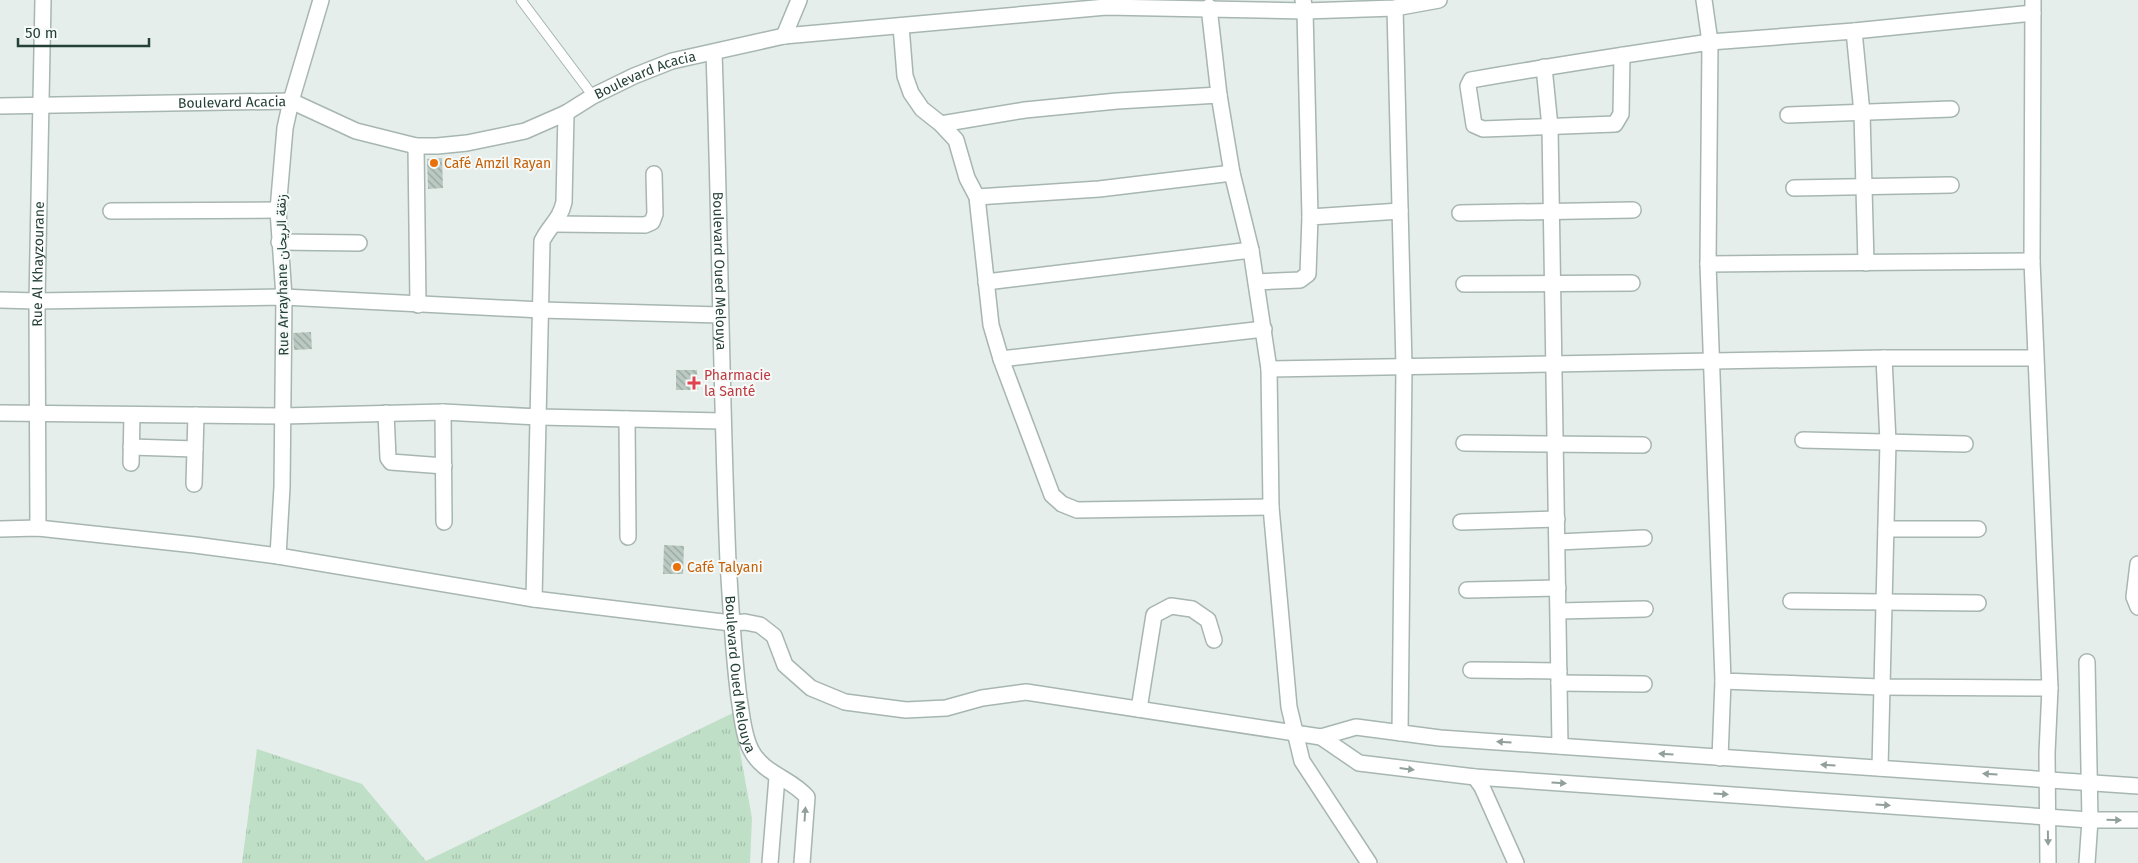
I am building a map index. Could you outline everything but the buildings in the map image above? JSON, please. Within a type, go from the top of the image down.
[{"type":"street","name":"Rue Al Khayzourane","points":[[38,528],[37,301],[43,0]]},
{"type":"street","name":"Rue Arrayhane زنقة الريحان","points":[[278,556],[283,416],[284,297],[278,210],[285,128],[291,101],[321,0]]},
{"type":"street","points":[[784,36],[799,0]]},
{"type":"street","name":"Boulevard Acacia","points":[[0,106],[42,107],[291,101],[356,131],[416,146],[467,143],[525,131],[566,113],[593,96],[634,76],[672,62],[784,36],[1106,6],[1209,7],[1277,4],[1395,8],[1439,0]]},
{"type":"street","points":[[1704,0],[1710,42],[1708,264],[1723,681],[1720,758]]},
{"type":"street","points":[[1256,282],[1300,280],[1308,274],[1310,217],[1304,6]]},
{"type":"street","points":[[1622,55],[1622,114],[1615,124],[1478,128],[1474,125],[1468,86],[1471,80],[1544,67],[1622,55],[1710,42],[1854,31],[2033,6],[2032,261],[2050,688],[2047,753],[2048,863]]},
{"type":"street","points":[[1209,7],[1219,95],[1232,173],[1251,250],[1264,329],[1268,369],[1271,507],[1289,707],[1294,734],[1302,761],[1369,863]]},
{"type":"street","points":[[1395,8],[1404,366],[1400,733]]},
{"type":"street","points":[[901,26],[905,76],[910,93],[922,109],[942,124],[956,140],[967,178],[977,197],[991,325],[1001,359],[1052,496],[1062,504],[1077,510],[1271,507]]},
{"type":"street","points":[[1854,31],[1862,112],[1866,263]]},
{"type":"street","name":"Boulevard Oued Melouya","points":[[714,53],[722,421],[731,623],[736,675],[745,731],[751,750],[763,765],[777,777],[794,784],[807,797],[802,863]]},
{"type":"street","points":[[1544,67],[1550,127],[1560,746]]},
{"type":"street","points":[[942,124],[1025,110],[1117,101],[1219,95]]},
{"type":"street","points":[[1788,115],[1951,109]]},
{"type":"street","points":[[534,599],[542,241],[562,213],[564,202],[566,113]]},
{"type":"street","points":[[416,146],[418,305]]},
{"type":"street","points":[[977,197],[1099,189],[1232,173]]},
{"type":"street","points":[[555,224],[645,226],[652,222],[654,214],[654,174]]},
{"type":"street","points":[[1794,188],[1951,185]]},
{"type":"street","points":[[111,212],[278,210]]},
{"type":"street","points":[[1460,213],[1634,210]]},
{"type":"street","points":[[1310,217],[1400,211]]},
{"type":"street","points":[[279,242],[359,243]]},
{"type":"street","points":[[986,282],[1251,250]]},
{"type":"street","points":[[1708,264],[2032,261]]},
{"type":"street","points":[[1464,284],[1632,284]]},
{"type":"street","points":[[0,300],[284,297],[418,305],[720,315]]},
{"type":"street","points":[[1001,359],[1264,329]]},
{"type":"street","points":[[1880,768],[1880,687],[1885,602],[1888,442],[1884,358]]},
{"type":"street","points":[[1268,369],[1712,360],[2035,358]]},
{"type":"street","points":[[0,413],[283,416],[443,412],[539,417],[722,421]]},
{"type":"street","points":[[443,412],[444,522]]},
{"type":"street","points":[[131,463],[132,414]]},
{"type":"street","points":[[386,414],[388,458],[391,462],[444,466]]},
{"type":"street","points":[[194,484],[196,415]]},
{"type":"street","points":[[627,419],[628,537]]},
{"type":"street","points":[[1803,440],[1965,444]]},
{"type":"street","points":[[1464,443],[1643,445]]},
{"type":"street","points":[[131,447],[195,449]]},
{"type":"street","points":[[1461,522],[1557,519]]},
{"type":"street","points":[[0,528],[38,528],[195,545],[278,556],[534,599],[760,625],[774,636],[785,665],[810,688],[845,702],[906,710],[946,708],[982,698],[1026,692],[1321,737],[1356,727],[1440,738],[1720,758],[2048,778],[2138,786]]},
{"type":"street","points":[[1886,529],[1978,529]]},
{"type":"street","points":[[1558,542],[1644,538]]},
{"type":"street","points":[[2138,564],[2134,597],[2138,607]]},
{"type":"street","points":[[1467,590],[1558,588]]},
{"type":"street","points":[[1791,601],[1978,603]]},
{"type":"street","points":[[1139,709],[1154,615],[1171,606],[1192,609],[1208,620],[1214,640]]},
{"type":"street","points":[[1558,611],[1645,609]]},
{"type":"street","points":[[2087,662],[2090,783],[2087,863]]},
{"type":"street","points":[[1471,670],[1644,684]]},
{"type":"street","points":[[1723,681],[1880,687],[2050,688]]},
{"type":"street","points":[[1321,737],[1359,763],[1475,777],[2090,820],[2138,820]]},
{"type":"street","points":[[770,863],[777,777]]},
{"type":"street","points":[[1475,777],[1516,863]]},
{"type":"lane","points":[[521,0],[593,96]]},
{"type":"green space","points":[[733,713],[752,818],[750,863],[242,863],[257,749],[362,784],[426,861]]},
{"type":"place","name":"Café Amzil Rayan","points":[[434,163]]},
{"type":"place","name":"Pharmacie la Santé","points":[[694,383]]},
{"type":"place","name":"Café Talyani","points":[[677,567]]}]
